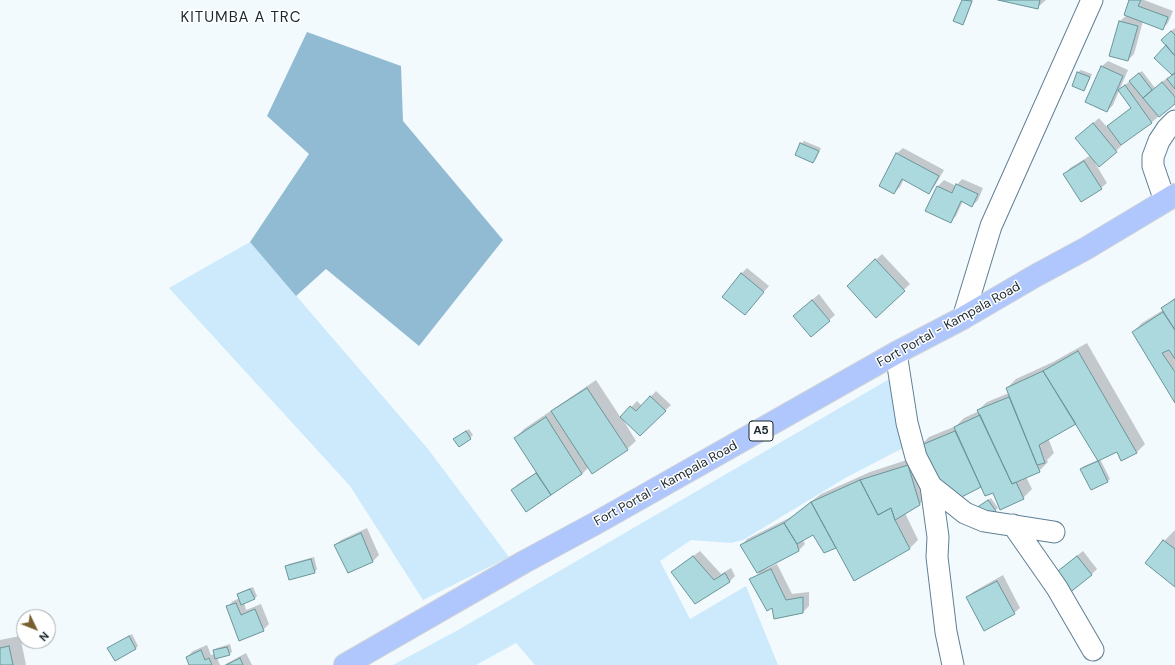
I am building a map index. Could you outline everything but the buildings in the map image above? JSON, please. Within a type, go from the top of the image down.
[{"type":"highway","name":"Fort Portal - Kampala Road","points":[[345,665],[503,574],[598,522],[896,353],[963,318],[1035,276],[1086,249],[1170,198]]},
{"type":"street","points":[[963,318],[991,226],[1092,0]]},
{"type":"street","points":[[1170,198],[1153,166],[1153,157],[1158,141],[1167,129],[1175,122]]},
{"type":"street","points":[[896,353],[909,430],[916,457],[931,486],[938,537],[937,557],[946,632],[953,665]]},
{"type":"street","points":[[931,486],[965,513],[984,521],[1054,532]]},
{"type":"street","points":[[1013,525],[1057,588],[1092,650]]},
{"type":"shaded area","points":[[307,32],[401,66],[403,121],[503,240],[419,346],[326,269],[296,296],[250,242],[309,154],[267,116]]},
{"type":"shaded area","points":[[250,242],[428,449],[509,557],[423,600],[350,486],[169,288]]},
{"type":"shaded area","points":[[898,374],[907,446],[847,477],[743,540],[731,543],[691,540],[660,561],[690,619],[746,586],[778,665],[535,665],[516,643],[476,665],[393,665],[458,630]]},
{"type":"district","name":"KITUMBA A TRC","points":[[241,18]]}]
